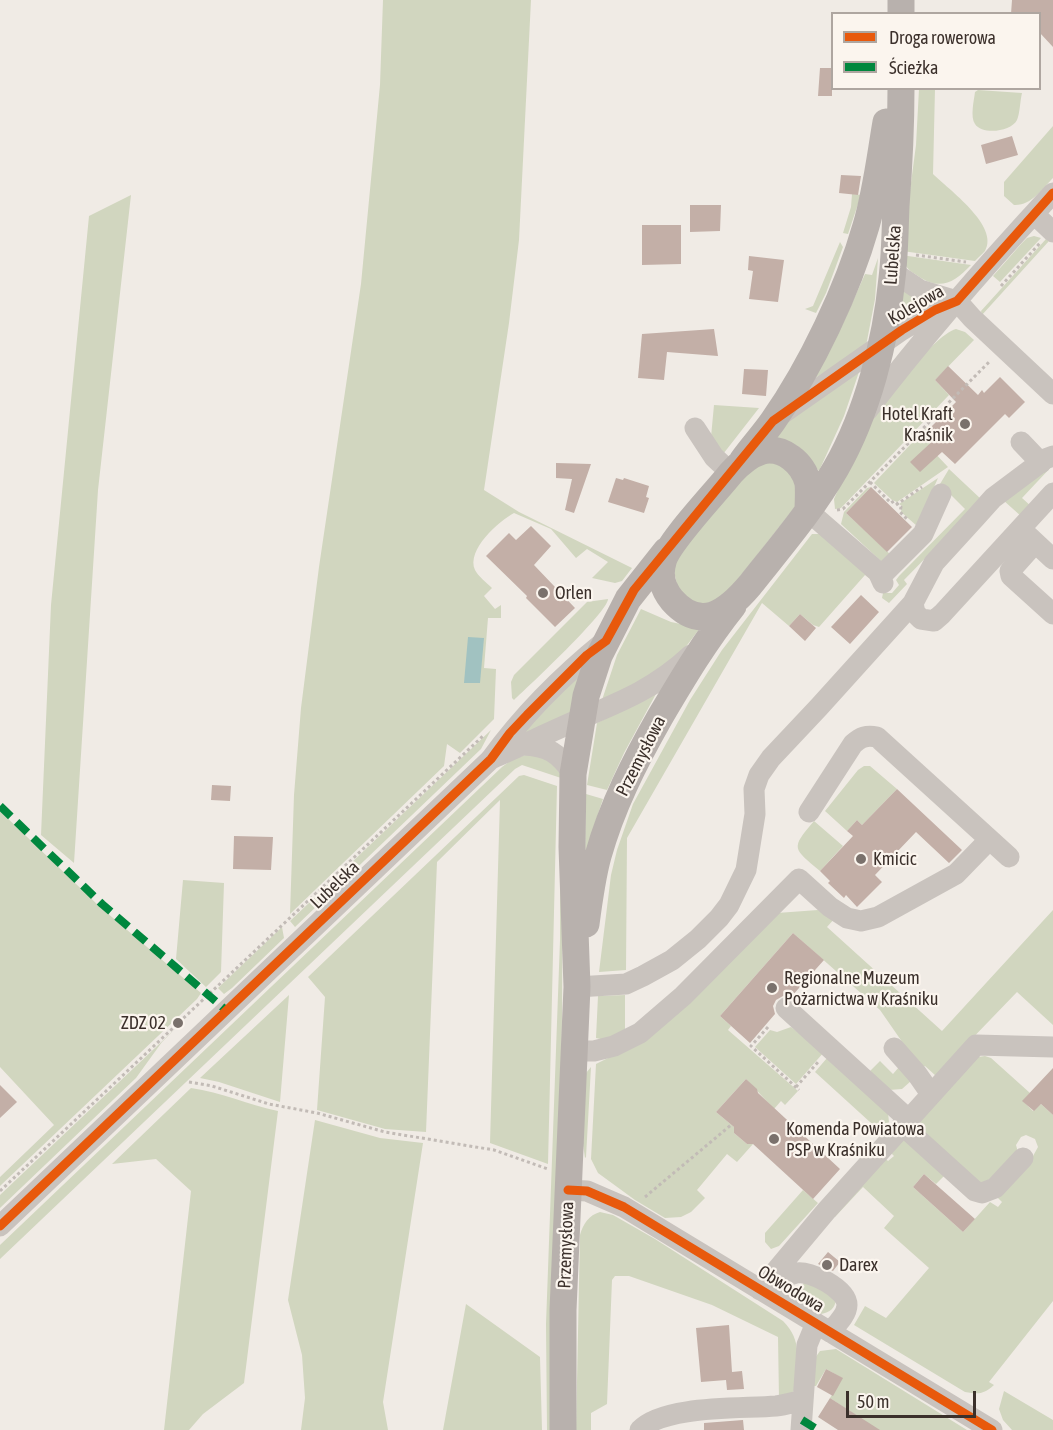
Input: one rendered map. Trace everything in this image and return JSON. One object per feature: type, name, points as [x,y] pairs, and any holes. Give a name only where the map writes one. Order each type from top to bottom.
[{"type":"main road","name":"Lubelska","points":[[606,640],[628,599],[773,421],[815,348],[853,263],[873,197],[891,90]]},
{"type":"main road","name":"Lubelska","points":[[707,639],[735,603],[821,511],[836,468],[871,385],[905,262],[901,90]]},
{"type":"main road","points":[[736,467],[764,451],[773,450],[790,457],[800,466],[821,511]]},
{"type":"main road","points":[[669,548],[662,563],[662,579],[668,595],[680,608],[694,616],[702,617],[719,612],[735,603]]},
{"type":"main road","name":"Przemysłowa","points":[[577,987],[594,875],[612,814],[644,745],[707,639]]},
{"type":"main road","name":"Przemysłowa","points":[[563,1430],[563,1330],[577,987],[572,847],[573,774],[591,679],[606,640]]},
{"type":"street","name":"Kolejowa","points":[[852,434],[896,372],[1053,194]]},
{"type":"street","points":[[1034,214],[1052,231]]},
{"type":"street","points":[[905,262],[899,276],[920,290],[957,301],[1053,394]]},
{"type":"street","name":"Kolejowa","points":[[773,421],[881,345],[921,319],[957,301]]},
{"type":"street","points":[[695,428],[709,452],[719,463],[736,467]]},
{"type":"street","points":[[577,987],[626,984],[672,960],[719,918],[729,905],[746,870],[755,814],[754,789],[759,775],[771,758],[913,603],[934,563],[993,498],[1047,460],[1021,442]]},
{"type":"street","points":[[821,511],[882,579],[923,534],[932,490]]},
{"type":"street","points":[[1053,493],[1010,571],[1011,576],[1053,614]]},
{"type":"street","points":[[913,603],[915,612],[921,620],[934,621],[1028,536]]},
{"type":"street","points":[[1028,536],[1053,559]]},
{"type":"street","name":"Lubelska","points":[[491,759],[650,688],[679,666],[707,639]]},
{"type":"street","name":"Lubelska","points":[[0,1226],[491,759],[526,715],[606,640]]},
{"type":"street","points":[[810,812],[854,744],[860,738],[868,735],[876,737],[1009,857]]},
{"type":"street","points":[[523,745],[545,747],[560,757],[573,774]]},
{"type":"street","points":[[574,1051],[594,1051],[614,1046],[640,1034],[683,996],[799,879],[830,907],[848,918],[861,921],[878,917],[956,874],[990,840]]},
{"type":"street","points":[[786,1008],[831,1048],[975,1191],[982,1193],[995,1188],[1023,1158]]},
{"type":"street","points":[[760,1290],[905,1122],[976,1045],[1053,1047]]},
{"type":"street","points":[[894,1048],[931,1094]]},
{"type":"street","name":"Obwodowa","points":[[568,1190],[587,1191],[603,1196],[992,1430]]},
{"type":"street","points":[[760,1290],[796,1273],[810,1273],[838,1291],[848,1304],[846,1312],[823,1328],[807,1345],[801,1430]]},
{"type":"street","points":[[640,1430],[646,1424],[674,1414],[779,1405],[803,1400]]},
{"type":"path","points":[[1001,286],[1052,231]]},
{"type":"path","points":[[905,262],[972,262]]},
{"type":"path","points":[[821,511],[843,509],[1003,348]]},
{"type":"path","points":[[870,482],[891,503],[894,501],[901,507],[900,512],[912,524]]},
{"type":"path","points":[[896,504],[932,490]]},
{"type":"path","points":[[0,1191],[489,730]]},
{"type":"path","points":[[768,1027],[751,1046],[798,1088],[831,1048]]},
{"type":"path","points":[[189,1082],[212,1086],[269,1104],[317,1113],[386,1131],[494,1150],[550,1170]]},
{"type":"path","points":[[644,1198],[731,1125]]},
{"type":"green space","points":[[383,0],[531,0],[519,240],[484,490],[519,512],[632,568],[622,581],[615,583],[592,578],[608,562],[587,549],[576,558],[551,529],[514,513],[493,529],[479,545],[473,562],[476,572],[492,588],[484,596],[495,609],[501,605],[501,618],[488,618],[484,668],[496,669],[494,719],[460,753],[447,744],[444,766],[290,914],[294,795],[301,708],[319,567],[361,284],[380,85]]},
{"type":"green space","points":[[919,90],[935,90],[933,174],[960,198],[979,220],[985,231],[988,241],[985,251],[975,261],[902,251],[916,145]]},
{"type":"green space","points":[[978,90],[1022,93],[1018,117],[1014,124],[990,131],[975,124],[973,113],[975,92]]},
{"type":"green space","points":[[1053,126],[1053,178],[1031,200],[1014,205],[1004,196],[1004,182]]},
{"type":"green space","points":[[852,194],[861,195],[848,234],[843,233],[851,207]]},
{"type":"green space","points":[[131,195],[98,490],[74,863],[41,835],[51,605],[89,216]]},
{"type":"green space","points":[[1034,236],[1041,238],[1000,282],[993,276],[1027,238]]},
{"type":"green space","points":[[1046,239],[1049,241],[982,315],[981,311]]},
{"type":"green space","points":[[840,242],[843,247],[816,313],[805,309],[813,306]]},
{"type":"green space","points":[[901,255],[971,265],[953,280],[940,284],[933,283],[909,270]]},
{"type":"green space","points":[[878,258],[875,299],[866,346],[812,380],[844,321],[865,274],[872,275]]},
{"type":"green space","points":[[896,285],[929,302],[890,330]]},
{"type":"green space","points":[[956,329],[965,332],[974,340],[935,380],[949,395],[841,508],[835,509],[834,499],[856,448],[872,421],[920,358],[946,334]]},
{"type":"green space","points":[[860,369],[844,416],[819,471],[797,446],[773,439],[784,424]]},
{"type":"green space","points":[[714,405],[759,408],[720,458],[711,437]]},
{"type":"green space","points":[[927,427],[938,439],[930,448],[948,467],[897,502],[892,500],[874,483]]},
{"type":"green space","points":[[763,462],[777,462],[795,475],[795,507],[724,597],[699,606],[680,597],[672,563],[742,476]]},
{"type":"green space","points":[[1053,465],[1022,498],[1032,507],[1022,517],[1003,500]]},
{"type":"green space","points":[[949,469],[982,500],[904,580],[907,584],[889,603],[882,598],[883,593],[892,593],[899,585],[896,580],[899,576],[965,509],[940,484]]},
{"type":"green space","points":[[938,478],[917,526],[901,512],[902,506],[899,504]]},
{"type":"green space","points":[[871,487],[846,513],[891,555],[883,563],[841,524],[844,512],[867,488]]},
{"type":"green space","points":[[812,534],[820,534],[872,578],[865,575],[819,627],[800,614],[789,626],[762,603],[627,838],[626,970],[599,972],[611,875],[633,804],[690,700],[722,650]]},
{"type":"green space","points":[[608,599],[605,606],[582,633],[514,700],[511,682],[514,675],[587,602]]},
{"type":"green space","points":[[641,609],[671,622],[700,628],[679,656],[658,675],[602,700],[617,655]]},
{"type":"green space","points":[[589,664],[577,712],[514,738]]},
{"type":"green space","points":[[657,692],[607,790],[587,785],[597,723]]},
{"type":"green space","points":[[491,730],[481,749],[295,927],[290,921]]},
{"type":"green space","points":[[531,754],[551,761],[564,779],[522,765],[515,769],[0,1259],[0,1245],[502,767],[514,758]]},
{"type":"green space","points":[[864,766],[870,766],[897,789],[862,825],[857,820],[847,831],[825,811],[858,770]]},
{"type":"green space","points":[[524,775],[557,786],[548,1164],[490,1143],[500,800],[437,862],[426,1132],[385,1129],[317,1110],[325,997],[308,977],[519,776]]},
{"type":"green space","points":[[586,794],[603,799],[585,863]]},
{"type":"green space","points":[[0,811],[99,906],[201,993],[0,1186],[0,1177],[54,1125],[0,1067]]},
{"type":"green space","points":[[814,821],[843,846],[820,871],[804,857],[798,848],[801,837]]},
{"type":"green space","points":[[560,836],[562,984],[560,1133],[550,1430],[547,1430],[546,1324],[560,940]]},
{"type":"green space","points":[[183,880],[224,883],[221,972],[206,987],[176,959]]},
{"type":"green space","points":[[818,910],[835,918],[827,927],[942,1031],[1053,910],[1053,1025],[1017,992],[936,1076],[925,1066],[921,1069],[880,1010],[793,933],[720,1016],[731,1026],[728,1030],[798,1091],[785,1105],[781,1101],[774,1109],[746,1079],[716,1112],[734,1127],[734,1133],[747,1144],[753,1144],[737,1162],[727,1154],[697,1190],[705,1198],[691,1212],[681,1217],[665,1218],[598,1173],[591,1159],[596,1064],[624,1050],[777,913]]},
{"type":"green space","points":[[282,927],[284,938],[224,994],[218,988]]},
{"type":"green space","points":[[289,995],[280,1102],[200,1078]]},
{"type":"green space","points":[[625,995],[625,1034],[605,1040],[596,1038],[598,996]]},
{"type":"green space","points":[[791,1027],[824,1052],[796,1084],[755,1047],[770,1030],[777,1032]]},
{"type":"green space","points":[[175,1029],[162,1042],[136,1078],[0,1208],[0,1195]]},
{"type":"green space","points":[[978,1057],[991,1058],[1030,1093],[1023,1101],[1033,1111],[1041,1104],[1053,1115],[1053,1301],[989,1382],[994,1385],[987,1391],[977,1393],[965,1392],[854,1325],[865,1306],[886,1318],[929,1268],[884,1228],[894,1216],[863,1187],[835,1217],[833,1216],[885,1158],[888,1161],[894,1156],[890,1152],[904,1137],[945,1175],[936,1184],[924,1174],[913,1187],[963,1232],[990,1202],[998,1207],[1002,1202],[996,1196],[1033,1156],[1038,1147],[1035,1139],[1026,1135],[1021,1137],[1016,1145],[1019,1156],[982,1185],[916,1126]]},
{"type":"green space","points":[[827,1058],[888,1113],[889,1122],[882,1133],[815,1072]]},
{"type":"green space","points":[[880,1061],[893,1074],[899,1067],[911,1081],[902,1089],[889,1090],[868,1073]]},
{"type":"green space","points":[[591,1067],[585,1158],[583,1144],[586,1073]]},
{"type":"green space","points":[[191,1088],[278,1111],[244,1383],[203,1414],[189,1430],[164,1430],[191,1191],[156,1159],[112,1164]]},
{"type":"green space","points":[[315,1120],[380,1138],[423,1143],[383,1402],[388,1430],[301,1430],[305,1398],[302,1355],[288,1300]]},
{"type":"green space","points":[[803,1190],[818,1203],[779,1246],[771,1249],[765,1242],[765,1233]]},
{"type":"green space","points":[[600,1212],[613,1215],[655,1239],[783,1321],[794,1336],[798,1360],[796,1388],[791,1394],[779,1399],[778,1337],[712,1305],[629,1276],[615,1276],[612,1280],[607,1404],[591,1413],[591,1430],[576,1430],[580,1235],[587,1220]]},
{"type":"green space","points":[[805,1282],[812,1282],[836,1299],[832,1310],[821,1314],[799,1299],[799,1287]]},
{"type":"green space","points":[[466,1304],[540,1357],[542,1430],[443,1430]]},
{"type":"green space","points":[[836,1349],[967,1430],[878,1430],[830,1398],[842,1378],[826,1369],[816,1386],[812,1386],[815,1358],[820,1351]]},
{"type":"green space","points":[[1004,1391],[1053,1420],[1053,1430],[1012,1430],[1003,1420],[999,1409]]},
{"type":"water","points":[[468,637],[484,638],[480,683],[464,683]]},
{"type":"building","points":[[1012,0],[1053,0],[1053,47],[1041,34],[1041,12],[1011,12]]},
{"type":"building","points":[[820,68],[831,68],[832,96],[818,96]]},
{"type":"building","points":[[1012,136],[1018,155],[986,164],[981,145]]},
{"type":"building","points":[[841,175],[861,176],[858,195],[839,193]]},
{"type":"building","points":[[690,205],[721,205],[720,231],[690,232]]},
{"type":"building","points":[[642,225],[681,225],[681,264],[642,265]]},
{"type":"building","points":[[749,256],[784,260],[778,302],[749,299],[753,271],[748,270]]},
{"type":"building","points":[[714,329],[718,356],[667,352],[664,380],[638,378],[642,334]]},
{"type":"building","name":"Hotel Kraft Kraśnik","points":[[948,366],[978,395],[982,390],[984,393],[1000,377],[1025,402],[1009,418],[1005,414],[955,464],[942,452],[920,472],[910,462],[937,437],[929,429],[956,402],[935,380]]},
{"type":"building","points":[[744,369],[768,370],[766,396],[742,394]]},
{"type":"building","points":[[556,463],[591,464],[574,513],[565,510],[572,479],[556,478]]},
{"type":"building","points":[[616,478],[623,480],[624,478],[649,486],[646,497],[649,498],[644,513],[608,502]]},
{"type":"building","points":[[871,487],[912,527],[887,552],[846,513]]},
{"type":"building","points":[[531,526],[551,546],[534,565],[575,608],[555,627],[486,556],[509,533],[516,540]]},
{"type":"building","points":[[861,595],[879,612],[850,644],[831,627]]},
{"type":"building","points":[[800,614],[816,628],[805,641],[789,626]]},
{"type":"building","points":[[212,785],[231,786],[230,801],[211,800]]},
{"type":"building","name":"Kmicic","points":[[897,789],[962,850],[949,863],[916,832],[875,875],[882,882],[857,907],[846,895],[844,898],[828,883],[830,881],[820,871],[853,836],[847,831],[857,820],[862,825]]},
{"type":"building","points":[[234,836],[273,837],[271,870],[233,869]]},
{"type":"building","name":"Regionalne Muzeum Pożarnictwa w Kraśniku","points":[[793,933],[824,960],[791,997],[783,996],[776,1000],[773,1006],[775,1014],[750,1043],[720,1016]]},
{"type":"building","points":[[1053,1068],[1053,1115],[1041,1104],[1034,1111],[1022,1101]]},
{"type":"building","name":"Komenda Powiatowa PSP w Kraśniku","points":[[746,1079],[757,1089],[758,1093],[840,1169],[813,1199],[753,1144],[747,1144],[734,1133],[734,1127],[716,1112]]},
{"type":"building","points":[[0,1085],[17,1102],[0,1118]]},
{"type":"building","points":[[924,1174],[975,1219],[963,1232],[913,1187]]},
{"type":"building","name":"Darex","points":[[828,1252],[840,1262],[833,1271],[818,1264]]},
{"type":"building","points":[[729,1325],[732,1372],[742,1371],[744,1389],[727,1390],[726,1380],[701,1382],[696,1328]]},
{"type":"building","points":[[826,1369],[843,1378],[833,1396],[817,1387]]},
{"type":"building","points":[[830,1398],[880,1430],[838,1430],[818,1417]]},
{"type":"building","points":[[743,1420],[744,1430],[704,1430],[704,1423]]},
{"type":"marked path","points":[[0,806],[102,904],[227,1011]]},
{"type":"marked path","points":[[802,1420],[818,1430]]},
{"type":"cycle path","points":[[0,1226],[491,759],[527,715],[587,655],[606,641],[634,590],[773,421],[902,330],[935,310],[957,301],[1053,193]]},
{"type":"cycle path","points":[[568,1190],[587,1191],[624,1207],[992,1430]]},
{"type":"place","name":"Hotel Kraft Kraśnik","points":[[965,424]]},
{"type":"place","name":"Orlen","points":[[543,593]]},
{"type":"place","name":"Kmicic","points":[[861,859]]},
{"type":"place","name":"Regionalne Muzeum Pożarnictwa w Kraśniku","points":[[772,988]]},
{"type":"place","name":"ZDZ 02","points":[[178,1023]]},
{"type":"place","name":"Komenda Powiatowa PSP w Kraśniku","points":[[774,1139]]},
{"type":"place","name":"Darex","points":[[827,1265]]}]
